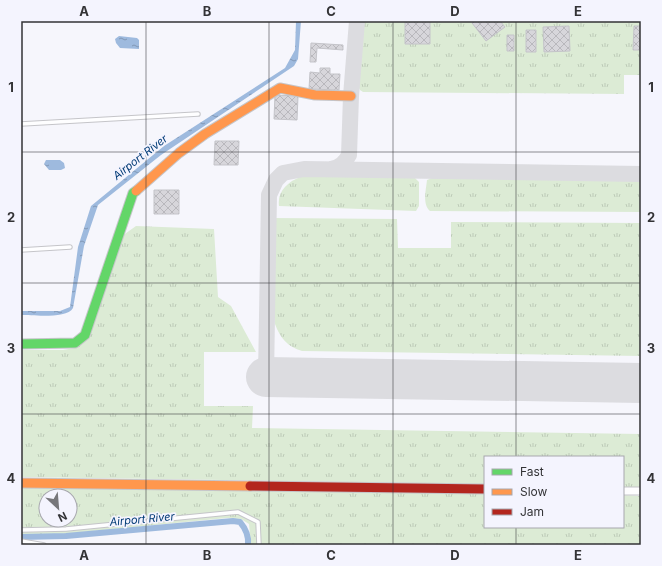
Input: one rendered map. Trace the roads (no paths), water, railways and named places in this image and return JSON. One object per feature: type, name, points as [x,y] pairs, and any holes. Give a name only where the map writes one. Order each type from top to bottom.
[{"type":"street","points":[[21,344],[75,343],[85,335],[133,193],[179,153],[205,134],[280,88],[315,95],[351,96]]},
{"type":"street","points":[[21,483],[484,489]]},
{"type":"street","points":[[624,491],[641,491]]},
{"type":"lane","points":[[21,124],[198,114]]},
{"type":"lane","points":[[21,250],[70,248]]},
{"type":"lane","points":[[21,530],[66,529],[238,512],[258,522],[259,545]]},
{"type":"lane","points":[[21,541],[44,545]]},
{"type":"water","points":[[296,21],[301,21],[298,59],[294,66],[161,155],[98,205],[84,246],[73,308],[64,314],[57,315],[21,315],[21,311],[60,311],[70,307],[78,247],[91,206],[164,146],[285,68],[295,50]]},
{"type":"water","points":[[119,36],[137,38],[139,40],[139,49],[120,48],[115,39]]},
{"type":"water","points":[[46,160],[60,160],[64,163],[65,168],[61,170],[49,170],[44,164]]},
{"type":"waterway","name":"Airport River","points":[[21,537],[66,536],[233,521],[240,522],[244,527],[247,533],[248,545]]}]
